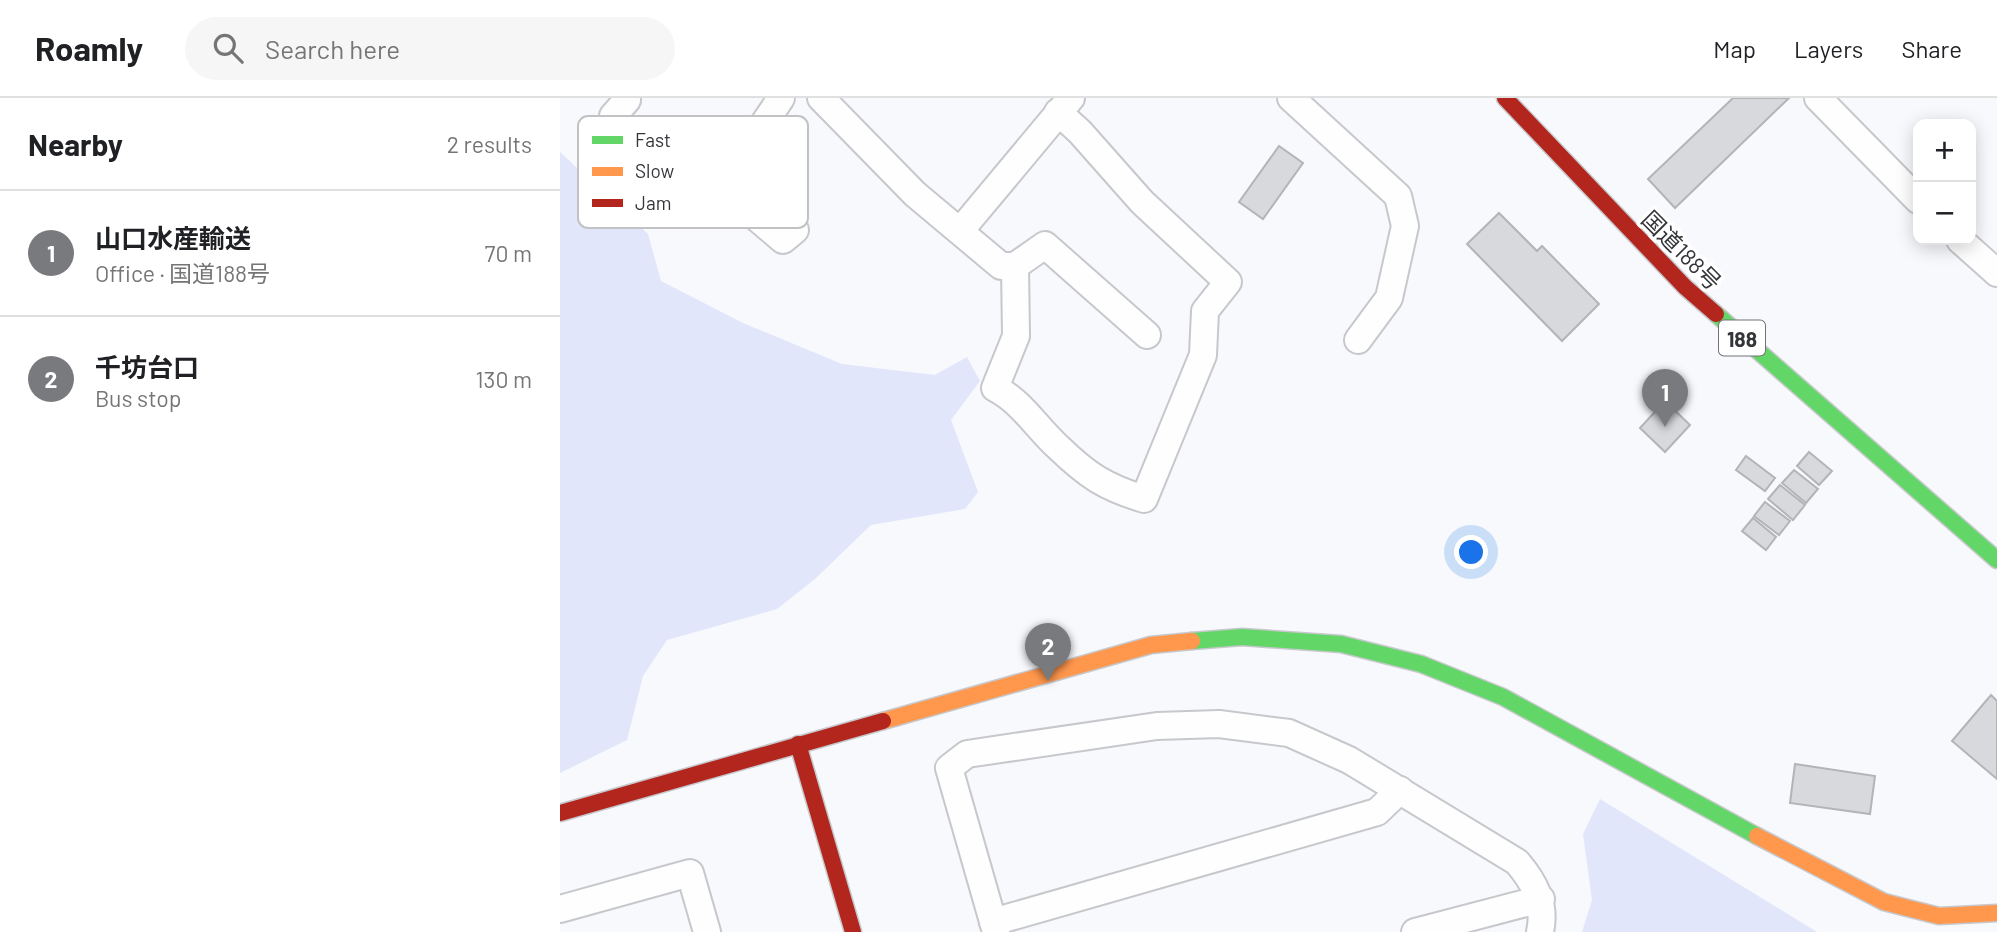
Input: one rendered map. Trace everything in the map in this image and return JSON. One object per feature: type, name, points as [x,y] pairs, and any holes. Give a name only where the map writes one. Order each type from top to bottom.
[{"type":"main road","name":"国道188号","points":[[1505,98],[1685,287],[1997,560]]},
{"type":"main road","points":[[560,813],[1151,645],[1242,637],[1341,644],[1421,664],[1503,697],[1826,874],[1884,902],[1938,916],[1990,920]]},
{"type":"main road","points":[[798,744],[853,932]]},
{"type":"street","points":[[769,116],[781,98]]},
{"type":"street","points":[[821,98],[915,194],[1001,266],[1015,266],[1045,244],[1147,335]]},
{"type":"street","points":[[1291,98],[1398,196],[1405,226],[1389,298],[1358,340]]},
{"type":"street","points":[[1818,98],[1913,196]]},
{"type":"street","points":[[613,116],[627,100]]},
{"type":"street","points":[[960,231],[1065,105],[1080,132],[1142,202],[1228,282],[1205,311],[1203,355],[1144,499],[1105,487],[1058,447],[1012,397],[995,388],[1016,336],[1015,266]]},
{"type":"street","points":[[769,228],[783,240],[795,230]]},
{"type":"street","points":[[1965,245],[1997,274]]},
{"type":"street","points":[[1400,790],[1377,812],[995,927],[950,768],[967,754],[1157,726],[1219,724],[1289,733],[1349,760],[1400,790],[1517,862],[1533,881],[1541,899],[1540,932]]},
{"type":"street","points":[[560,909],[690,873],[707,932]]},
{"type":"street","points":[[1415,932],[1508,905],[1541,899]]},
{"type":"shaded area","points":[[560,152],[578,169],[578,228],[642,228],[648,234],[661,281],[743,323],[842,364],[935,375],[967,357],[980,381],[951,420],[978,492],[965,509],[871,525],[815,579],[777,609],[667,640],[643,676],[627,740],[560,773]]},
{"type":"shaded area","points":[[1600,799],[1817,932],[1582,932],[1592,900],[1583,834]]},
{"type":"building","points":[[1733,98],[1789,98],[1675,208],[1648,179]]},
{"type":"building","points":[[1279,146],[1303,163],[1263,219],[1239,202]]},
{"type":"building","points":[[1499,213],[1537,251],[1542,246],[1599,304],[1562,341],[1467,244]]},
{"type":"building","points":[[1665,401],[1690,425],[1665,452],[1640,428]]},
{"type":"building","points":[[1809,452],[1832,471],[1819,485],[1797,466]]},
{"type":"building","points":[[1746,456],[1775,478],[1765,491],[1736,470]]},
{"type":"building","points":[[1794,470],[1818,489],[1806,503],[1782,483]]},
{"type":"building","points":[[1780,485],[1805,505],[1793,520],[1768,499]]},
{"type":"building","points":[[1765,502],[1790,521],[1779,535],[1754,516]]},
{"type":"building","points":[[1753,518],[1776,537],[1766,550],[1742,531]]},
{"type":"building","points":[[1991,695],[1997,701],[1997,779],[1952,741]]},
{"type":"building","points":[[1795,764],[1875,776],[1870,814],[1790,803]]},
{"type":"traffic: fast","points":[[1716,314],[1997,560]]},
{"type":"traffic: fast","points":[[1192,641],[1242,637],[1341,644],[1421,664],[1503,697],[1757,836]]},
{"type":"traffic: slow","points":[[883,721],[1151,645],[1192,641]]},
{"type":"traffic: slow","points":[[1757,836],[1884,902],[1939,916],[1997,913]]},
{"type":"traffic: jam","points":[[1505,98],[1685,287],[1716,314]]},
{"type":"traffic: jam","points":[[560,813],[883,721]]},
{"type":"traffic: jam","points":[[798,744],[853,932]]},
{"type":"place","name":"山口水産輸送","points":[[1665,427]]},
{"type":"place","name":"千坊台口","points":[[1048,681]]}]
